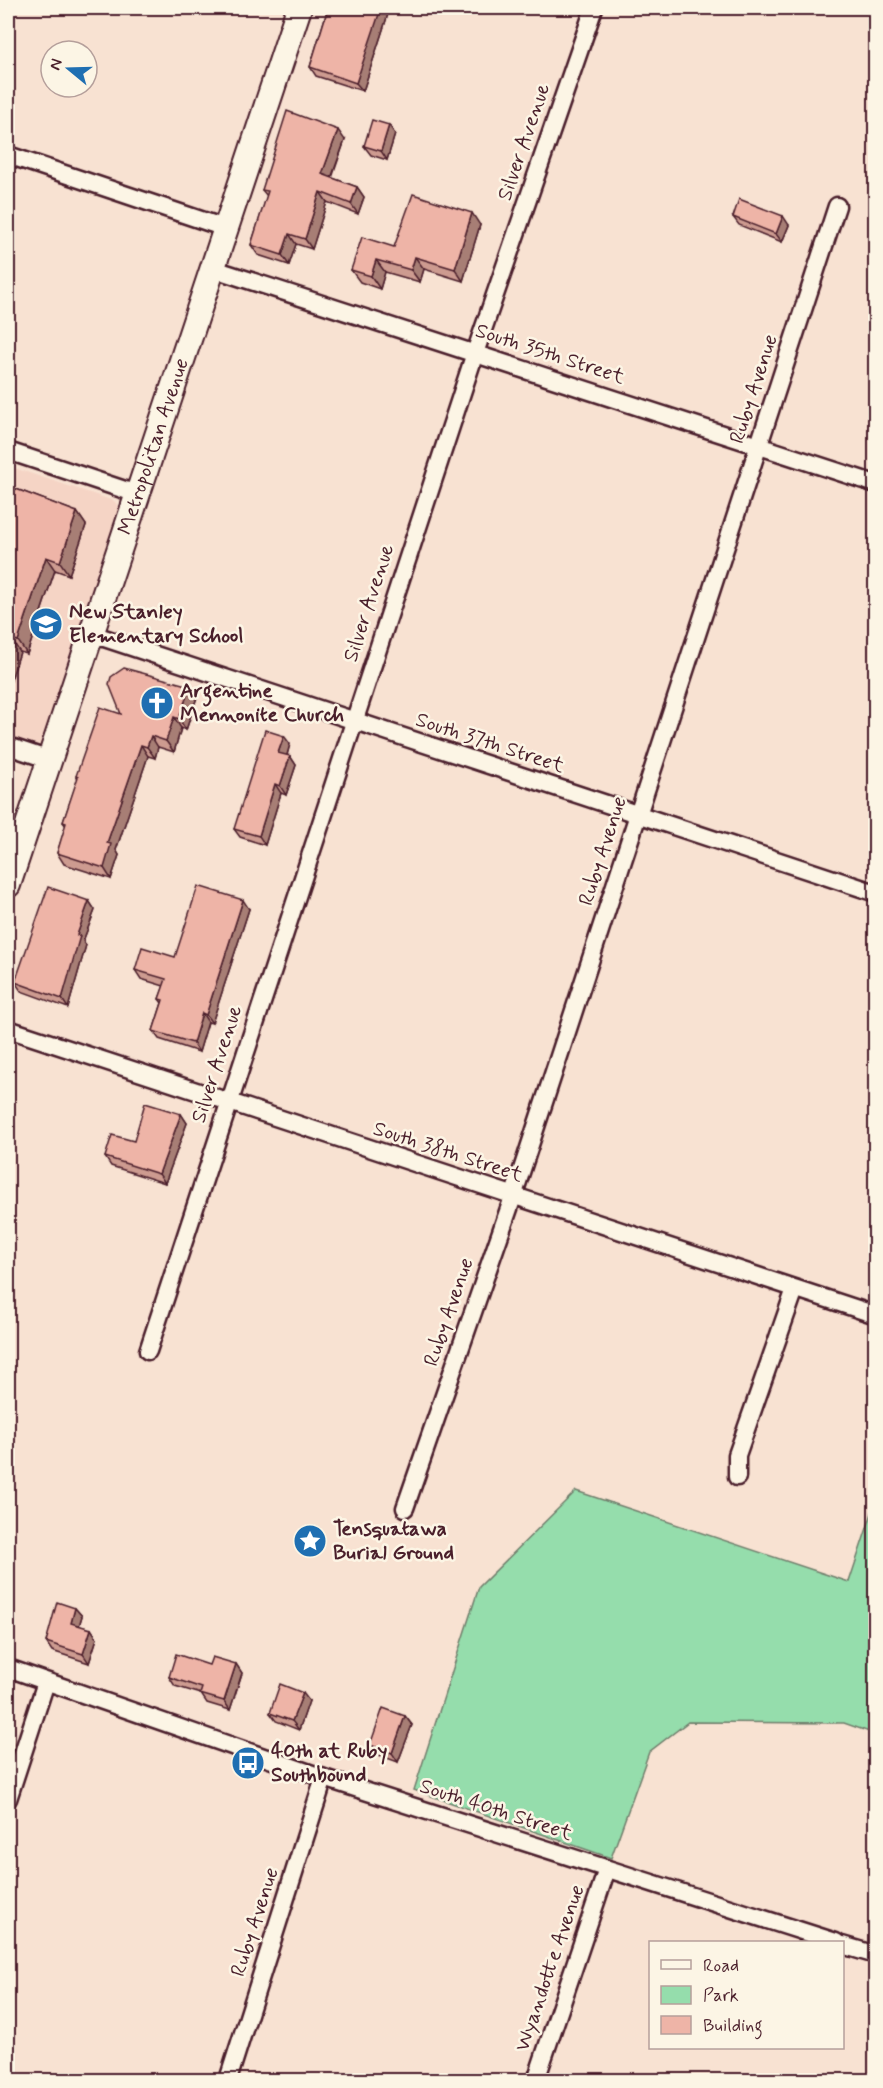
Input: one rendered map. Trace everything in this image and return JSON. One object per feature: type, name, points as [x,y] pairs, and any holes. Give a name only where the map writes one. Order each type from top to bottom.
[{"type":"main road","name":"Metropolitan Avenue","points":[[8,885],[299,8]]},
{"type":"street","name":"Silver Avenue","points":[[148,1351],[475,353],[594,8]]},
{"type":"street","points":[[8,155],[225,228]]},
{"type":"street","name":"Ruby Avenue","points":[[405,1508],[513,1197],[837,206]]},
{"type":"street","name":"South 35th Street","points":[[211,268],[876,484]]},
{"type":"street","points":[[8,451],[137,494]]},
{"type":"street","name":"South 37th Street","points":[[92,634],[876,893]]},
{"type":"street","points":[[8,746],[50,760]]},
{"type":"street","name":"South 38th Street","points":[[8,1029],[876,1315]]},
{"type":"street","points":[[737,1477],[737,1455],[795,1290]]},
{"type":"street","name":"South 40th Street","points":[[8,1668],[324,1778],[833,1941]]},
{"type":"street","points":[[8,1799],[46,1682]]},
{"type":"street","name":"Ruby Avenue","points":[[228,2080],[324,1778]]},
{"type":"street","name":"Wyandotte Avenue","points":[[536,2080],[607,1869]]},
{"type":"street","points":[[844,1945],[876,1955]]},
{"type":"shaded area","name":"New Stanley Elementary School","points":[[8,466],[114,501],[120,508],[43,744],[38,746],[8,736]]},
{"type":"green space","points":[[576,1491],[849,1582],[875,1504],[875,1734],[844,1723],[688,1722],[649,1752],[611,1858],[414,1790],[479,1587]]},
{"type":"building","points":[[328,8],[381,8],[356,83],[310,67]]},
{"type":"building","points":[[287,111],[338,130],[322,174],[357,187],[351,204],[320,192],[305,239],[289,234],[282,255],[251,245],[268,191],[262,190]]},
{"type":"building","points":[[372,120],[389,125],[381,151],[364,146]]},
{"type":"building","points":[[413,194],[472,213],[455,269],[415,257],[411,270],[376,260],[371,276],[351,270],[362,237],[394,247]]},
{"type":"building","points":[[739,199],[783,216],[776,234],[733,217]]},
{"type":"building","points":[[8,486],[77,512],[60,562],[46,557],[18,641],[11,639],[8,649]]},
{"type":"building","points":[[124,668],[190,686],[179,719],[174,717],[166,741],[151,736],[147,747],[141,745],[107,843],[111,844],[104,868],[57,853],[66,823],[63,822],[78,777],[76,776],[100,707],[121,714],[109,684],[111,677]]},
{"type":"building","points":[[265,730],[284,736],[278,753],[290,756],[280,786],[275,784],[259,836],[234,829]]},
{"type":"building","points":[[198,886],[243,900],[206,1015],[202,1013],[193,1043],[153,1031],[163,1000],[159,999],[166,979],[135,970],[142,947],[175,957]]},
{"type":"building","points":[[48,887],[89,901],[77,935],[80,936],[62,999],[15,982]]},
{"type":"building","points":[[145,1103],[181,1114],[159,1174],[105,1157],[112,1135],[134,1141]]},
{"type":"building","points":[[57,1602],[75,1608],[71,1623],[91,1629],[83,1654],[46,1642]]},
{"type":"building","points":[[176,1654],[209,1665],[212,1657],[236,1664],[224,1701],[200,1694],[202,1688],[169,1677]]},
{"type":"building","points":[[280,1684],[303,1693],[292,1721],[270,1713]]},
{"type":"building","points":[[383,1708],[405,1716],[392,1753],[370,1745]]},
{"type":"place","name":"New Stanley Elementary School","points":[[46,624]]},
{"type":"place","name":"Argentine Mennonite Church","points":[[157,703]]},
{"type":"place","name":"Tensquatawa Burial Ground","points":[[310,1541]]},
{"type":"place","name":"40th at Ruby Southbound","points":[[248,1763]]}]
